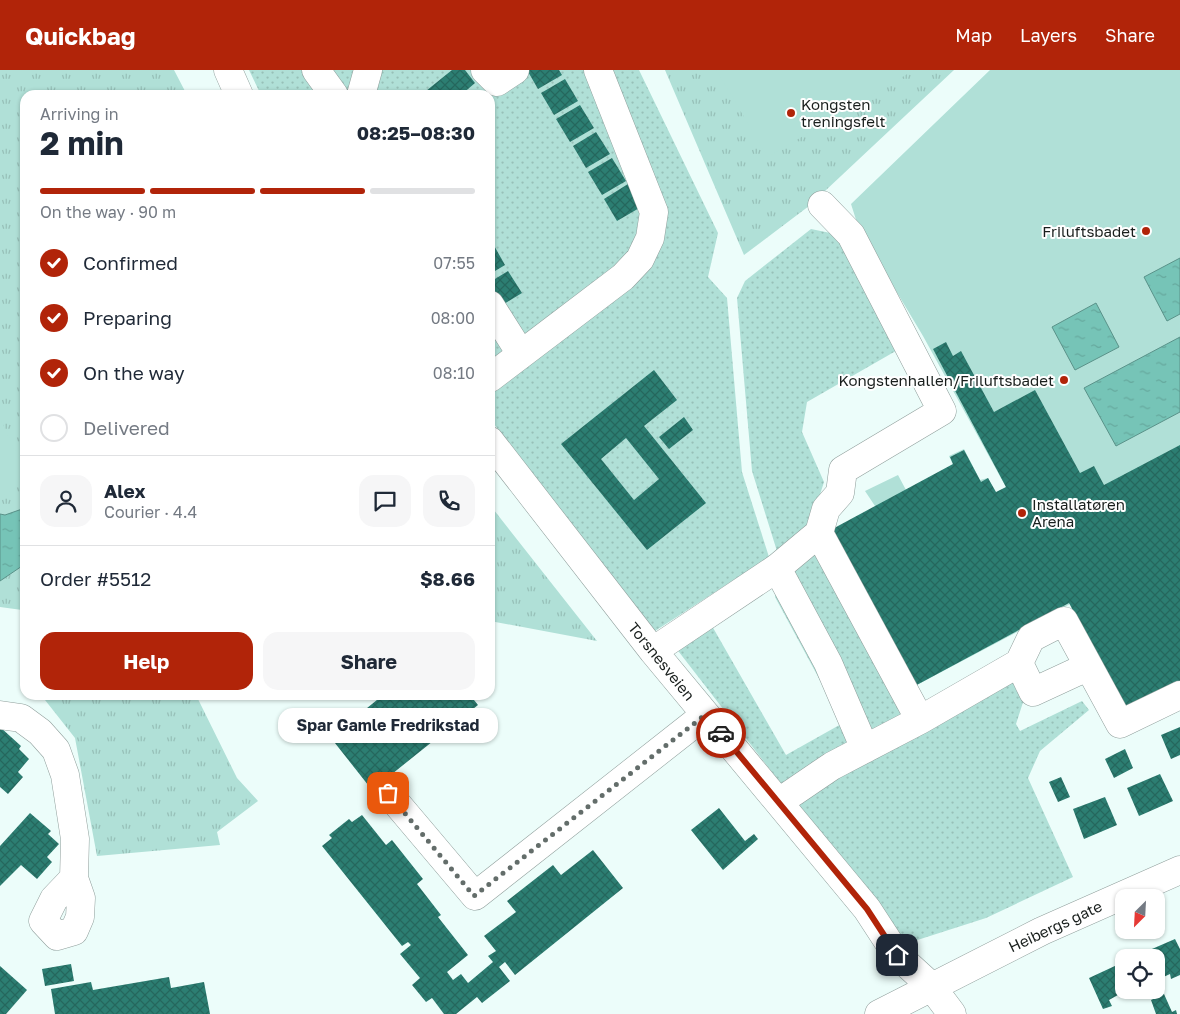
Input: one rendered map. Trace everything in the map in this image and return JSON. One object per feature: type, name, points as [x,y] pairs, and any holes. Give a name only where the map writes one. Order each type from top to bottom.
[{"type":"street","points":[[228,70],[237,90]]},
{"type":"street","points":[[316,70],[330,90]]},
{"type":"street","points":[[362,90],[368,70]]},
{"type":"street","points":[[495,374],[623,277],[640,259],[650,238],[654,212],[598,70]]},
{"type":"street","points":[[653,651],[777,568],[819,533],[826,509],[840,493],[843,470],[942,410],[851,235],[822,205]]},
{"type":"street","points":[[495,313],[520,354]]},
{"type":"street","name":"Torsnesveien","points":[[495,447],[653,651],[867,909],[897,955],[931,986],[952,1014]]},
{"type":"street","points":[[819,533],[920,720]]},
{"type":"street","points":[[777,568],[828,663],[865,749]]},
{"type":"street","points":[[779,802],[832,766],[920,720],[1018,662],[1030,638],[1064,621],[1087,667],[1120,724],[1180,695]]},
{"type":"street","points":[[1018,662],[1033,692],[1087,667]]},
{"type":"street","points":[[0,715],[20,718],[40,732],[56,750],[65,775],[74,830],[74,878]]},
{"type":"street","points":[[388,793],[474,896],[705,715]]},
{"type":"street","name":"Heibergs gate","points":[[878,1014],[891,1010],[931,986],[1042,931],[1180,870]]},
{"type":"green space","points":[[0,70],[174,70],[184,90],[20,90],[20,610],[0,607]]},
{"type":"green space","points":[[249,70],[639,70],[718,233],[708,277],[727,298],[742,472],[769,557],[655,631],[495,425],[495,90],[259,90]]},
{"type":"green space","points":[[665,70],[954,70],[809,206],[744,255]]},
{"type":"green space","name":"Kongsten treningsfelt","points":[[716,70],[914,70],[768,157]]},
{"type":"green space","name":"Kongstenhallen/Friluftsbadet","points":[[990,70],[1180,70],[1180,684],[1070,604],[913,687],[875,506],[865,491],[898,475],[906,490],[953,465],[949,456],[964,449],[980,480],[988,478],[1001,504],[1013,500],[923,336],[859,229],[851,204]]},
{"type":"green space","points":[[811,229],[840,235],[901,348],[807,402],[802,432],[824,482],[809,529],[921,730],[1017,678],[1026,693],[1016,724],[1020,731],[1082,701],[1089,710],[1040,751],[1028,778],[1073,877],[986,918],[905,944],[672,643],[708,619],[786,755],[843,723],[775,597],[776,548],[752,471],[737,298],[745,281]]},
{"type":"green space","points":[[0,418],[20,461],[20,476],[15,488],[0,497]]},
{"type":"green space","points":[[495,511],[597,641],[495,622]]},
{"type":"green space","points":[[45,700],[198,700],[237,778],[258,801],[217,832],[220,845],[97,856],[75,738]]},
{"type":"water","points":[[1180,258],[1180,314],[1167,321],[1144,277]]},
{"type":"water","points":[[1096,303],[1119,347],[1075,370],[1052,327]]},
{"type":"water","points":[[1180,337],[1180,412],[1116,446],[1084,388]]},
{"type":"water","points":[[20,510],[20,567],[0,581],[0,514],[5,515]]},
{"type":"building","points":[[452,70],[465,70],[475,83],[467,90],[427,90]]},
{"type":"building","points":[[527,70],[559,70],[562,75],[538,89]]},
{"type":"building","points":[[565,79],[578,101],[554,115],[541,93]]},
{"type":"building","points":[[580,105],[594,128],[570,142],[556,119]]},
{"type":"building","points":[[596,132],[610,154],[586,168],[573,146]]},
{"type":"building","points":[[612,158],[626,181],[602,195],[588,172]]},
{"type":"building","points":[[628,184],[641,207],[617,221],[604,199]]},
{"type":"building","points":[[495,247],[505,265],[495,271]]},
{"type":"building","points":[[508,271],[522,293],[499,307],[495,301],[495,279]]},
{"type":"building","name":"Installatøren Arena","points":[[946,342],[953,356],[961,351],[994,412],[1035,390],[1080,473],[1094,466],[1104,485],[1180,445],[1180,685],[1128,713],[1069,603],[913,687],[825,533],[953,464],[950,457],[964,450],[981,482],[988,478],[996,492],[1006,487],[933,349]]},
{"type":"building","points":[[654,370],[677,400],[644,426],[706,503],[647,550],[561,444]],"holes":[[[626,438],[659,479],[634,500],[601,459]]]},
{"type":"building","points":[[684,417],[693,430],[669,449],[659,437]]},
{"type":"building","points":[[377,700],[474,700],[478,705],[372,790],[331,738],[336,734],[326,721],[340,710],[350,722]]},
{"type":"building","points":[[0,727],[21,746],[19,749],[29,759],[18,772],[23,777],[8,794],[0,787]]},
{"type":"building","points":[[1180,727],[1180,755],[1171,759],[1161,735]]},
{"type":"building","points":[[1125,749],[1133,768],[1114,778],[1105,759]]},
{"type":"building","points":[[1160,774],[1173,801],[1139,816],[1127,788]]},
{"type":"building","points":[[1061,777],[1070,797],[1058,802],[1049,782]]},
{"type":"building","points":[[1105,797],[1117,825],[1084,839],[1073,809]]},
{"type":"building","points":[[719,808],[745,841],[754,834],[758,839],[723,870],[691,830]]},
{"type":"building","points":[[30,813],[51,831],[48,834],[59,844],[47,857],[52,862],[37,879],[21,865],[0,886],[0,846]]},
{"type":"building","points":[[362,815],[386,845],[392,840],[423,879],[417,884],[441,915],[438,917],[468,955],[447,972],[453,980],[461,974],[468,983],[493,962],[488,956],[496,951],[484,936],[516,912],[507,901],[553,865],[561,875],[593,850],[623,888],[515,975],[505,962],[499,967],[510,981],[482,1003],[477,997],[456,1014],[444,1014],[432,998],[426,1002],[412,985],[420,978],[400,954],[411,945],[408,942],[402,946],[322,846],[332,838],[329,835],[349,819],[352,822]]},
{"type":"building","points":[[1175,939],[1180,949],[1180,975],[1171,979],[1170,974],[1165,976],[1165,949],[1152,949]]},
{"type":"building","points":[[71,964],[74,981],[45,986],[42,969]]},
{"type":"building","points":[[0,966],[27,990],[6,1014],[0,1014]]},
{"type":"building","points":[[1115,966],[1115,997],[1109,1000],[1112,1006],[1103,1009],[1089,978]]},
{"type":"building","points":[[169,977],[171,988],[204,982],[210,1014],[55,1014],[51,989],[91,982],[93,990]]},
{"type":"building","points":[[1165,996],[1172,1012],[1176,1010],[1177,1014],[1156,1014],[1151,1000],[1165,999]]},
{"type":"way so far","points":[[388,793],[474,896],[705,715],[721,733]]},
{"type":"place","name":"Kongsten treningsfelt","points":[[791,113]]},
{"type":"place","name":"Friluftsbadet","points":[[1146,231]]},
{"type":"place","name":"Kongstenhallen/Friluftsbadet","points":[[1064,380]]},
{"type":"place","name":"Installatøren Arena","points":[[1022,513]]},
{"type":"place","name":"Spar Gamle Fredrikstad","points":[[388,793]]},
{"type":"route","points":[[721,733],[867,909],[897,955]]}]
